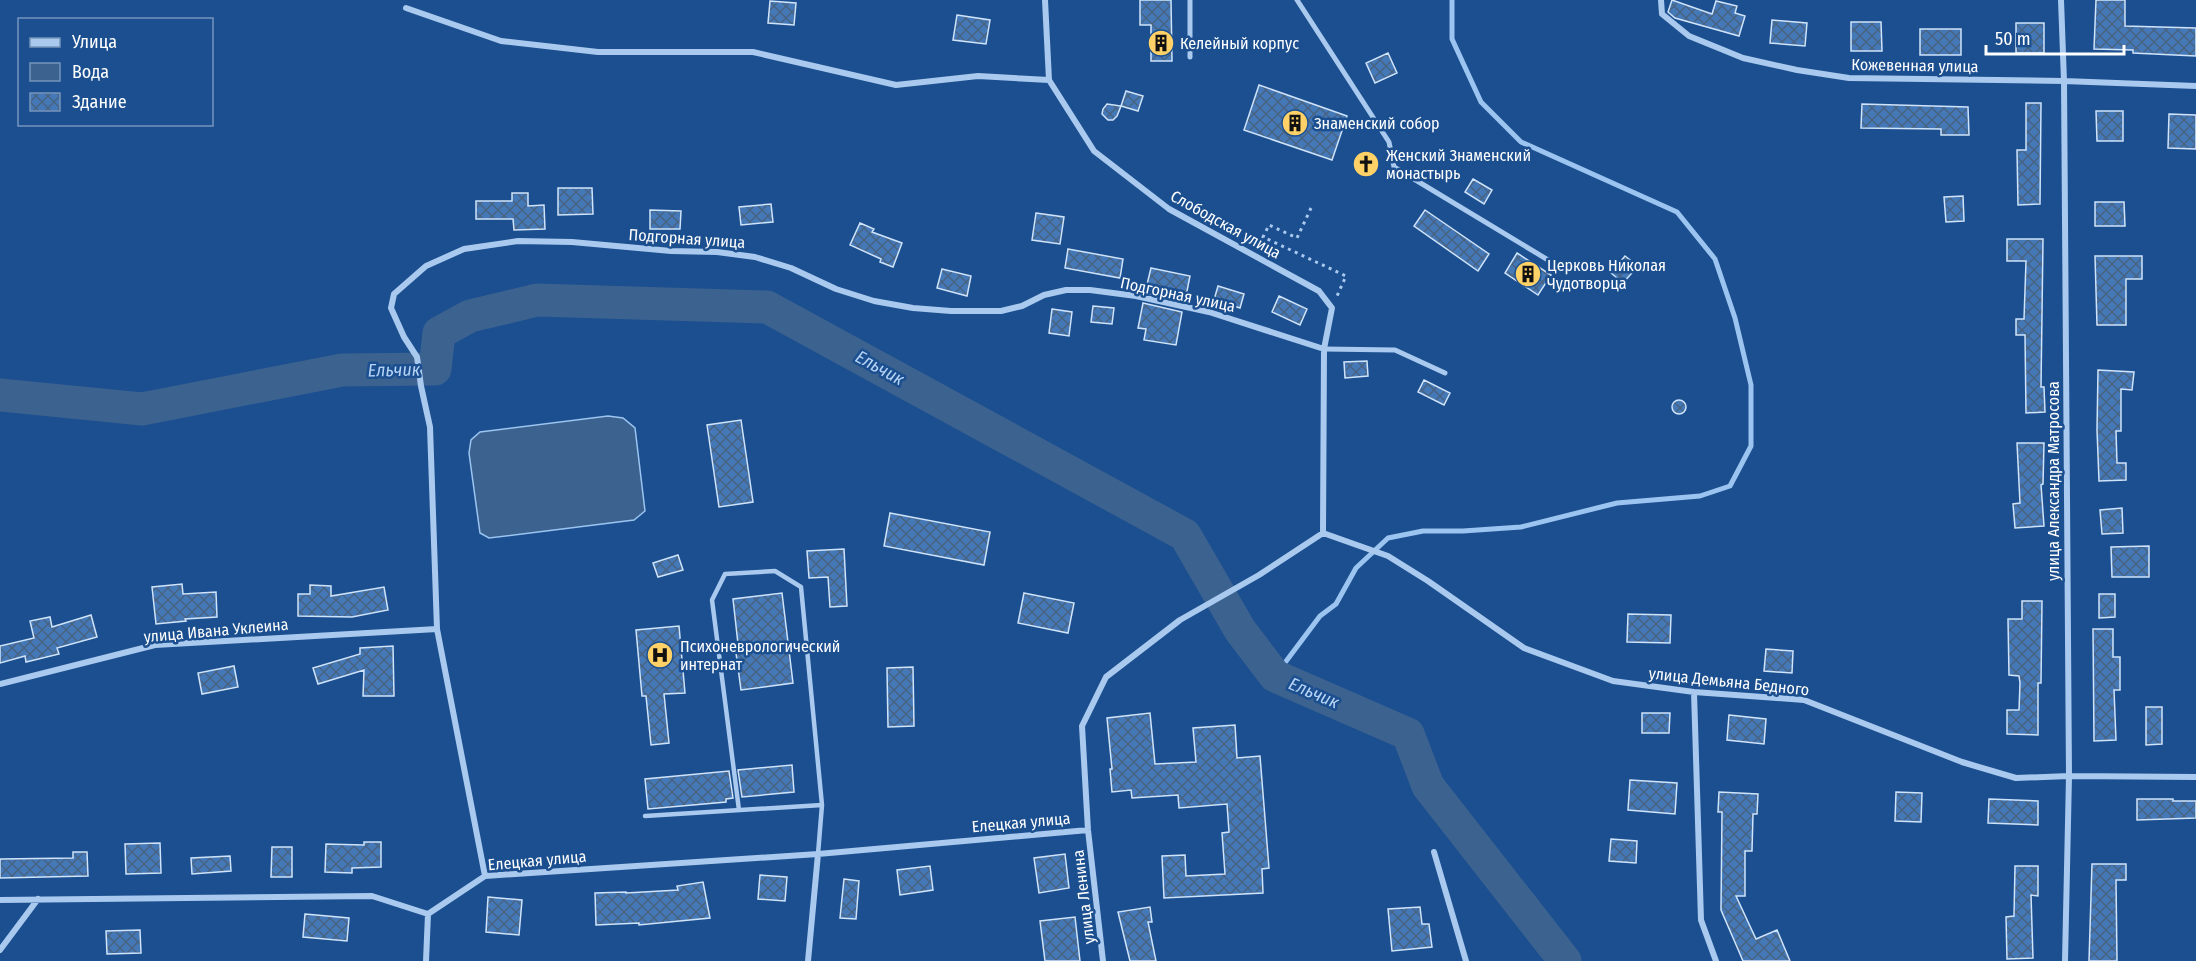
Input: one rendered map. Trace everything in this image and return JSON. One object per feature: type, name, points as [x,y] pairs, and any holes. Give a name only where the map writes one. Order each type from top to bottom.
[{"type":"street","name":"Слободская улица","points":[[1045,0],[1049,80],[1094,151],[1169,209],[1319,291],[1332,308]]},
{"type":"street","points":[[1190,0],[1190,57]]},
{"type":"street","points":[[1297,0],[1389,142],[1394,167],[1563,269]]},
{"type":"street","name":"Кожевенная улица","points":[[1661,0],[1662,14],[1689,36],[1743,58],[1797,70],[1872,79],[2064,81],[2196,86]]},
{"type":"street","name":"улица Александра Матросова","points":[[2061,0],[2064,81],[2069,776],[2065,961]]},
{"type":"street","points":[[406,8],[501,41],[598,52],[753,52],[896,85],[978,76],[1049,80]]},
{"type":"street","name":"Подгорная улица","points":[[485,876],[437,629],[430,427],[420,386],[417,357],[404,337],[391,308],[394,294],[426,266],[464,249],[518,241],[572,242],[671,251],[717,252],[755,257],[791,268],[836,289],[874,301],[913,308],[1001,311],[1022,306],[1044,295],[1066,290],[1090,290],[1136,296],[1209,312],[1324,349]]},
{"type":"street","points":[[1323,533],[1324,349],[1332,308]]},
{"type":"street","points":[[1324,349],[1395,350],[1445,373]]},
{"type":"street","name":"улица Демьяна Бедного","points":[[1323,533],[1388,556],[1524,648],[1613,681],[1694,692],[1804,700],[1962,762],[2016,778],[2196,777]]},
{"type":"street","name":"улица Ленина","points":[[1104,961],[1088,830],[1082,726],[1106,677],[1180,620],[1259,575],[1323,533]]},
{"type":"street","name":"улица Ивана Уклеина","points":[[0,684],[155,645],[437,629]]},
{"type":"street","points":[[1694,692],[1701,920],[1716,961]]},
{"type":"street","name":"Елецкая улица","points":[[428,914],[485,876],[818,854],[1088,830]]},
{"type":"street","points":[[1434,852],[1466,961]]},
{"type":"street","points":[[808,961],[818,854]]},
{"type":"street","points":[[0,900],[372,896],[428,914],[426,961]]},
{"type":"street","points":[[0,950],[38,899]]},
{"type":"lane","points":[[740,810],[712,600],[725,574],[775,571],[801,587],[822,805],[818,854]]},
{"type":"lane","points":[[645,816],[822,805]]},
{"type":"path","points":[[1311,208],[1297,238],[1269,225],[1263,237],[1346,276],[1332,308]]},
{"type":"water","points":[[608,416],[623,418],[635,428],[645,511],[634,520],[489,538],[480,533],[469,453],[471,440],[480,432]]},
{"type":"building","name":"Келейный корпус","points":[[1140,0],[1171,0],[1172,61],[1151,61],[1151,25],[1140,25]]},
{"type":"building","points":[[1672,0],[1712,14],[1716,1],[1737,6],[1735,13],[1745,16],[1739,36],[1675,18],[1668,12]]},
{"type":"building","points":[[2096,0],[2125,0],[2125,26],[2196,28],[2196,56],[2094,49]]},
{"type":"building","points":[[770,1],[796,3],[794,25],[768,23]]},
{"type":"building","points":[[957,15],[990,20],[986,44],[953,40]]},
{"type":"building","points":[[1772,20],[1807,23],[1805,46],[1770,43]]},
{"type":"building","points":[[1851,22],[1881,22],[1882,51],[1851,51]]},
{"type":"building","points":[[2016,23],[2044,23],[2044,53],[2016,53]]},
{"type":"building","points":[[1920,29],[1961,29],[1961,55],[1920,55]]},
{"type":"building","points":[[1388,53],[1397,73],[1375,83],[1366,63]]},
{"type":"building","name":"Знаменский собор","points":[[1259,85],[1347,116],[1332,160],[1244,130]]},
{"type":"building","points":[[1126,91],[1143,96],[1138,111],[1121,106]]},
{"type":"building","points":[[2026,103],[2041,103],[2040,204],[2018,205],[2017,150],[2026,150]]},
{"type":"building","points":[[1107,104],[1121,106],[1113,120],[1108,120],[1102,114]]},
{"type":"building","points":[[1862,104],[1968,107],[1969,135],[1941,135],[1941,129],[1861,128]]},
{"type":"building","points":[[2096,111],[2123,111],[2123,141],[2097,141]]},
{"type":"building","points":[[2169,114],[2196,115],[2196,149],[2168,148]]},
{"type":"building","points":[[1473,179],[1492,190],[1484,204],[1465,192]]},
{"type":"building","points":[[558,188],[592,188],[593,214],[558,215]]},
{"type":"building","points":[[512,193],[528,193],[528,206],[544,205],[545,229],[514,230],[513,219],[476,219],[476,201],[512,201]]},
{"type":"building","points":[[1963,196],[1964,221],[1946,222],[1944,197]]},
{"type":"building","points":[[2095,202],[2124,202],[2125,226],[2095,226]]},
{"type":"building","points":[[771,204],[773,222],[741,225],[739,207]]},
{"type":"building","points":[[650,210],[681,211],[680,229],[650,229]]},
{"type":"building","points":[[1425,210],[1489,254],[1478,271],[1414,226]]},
{"type":"building","points":[[1036,213],[1064,217],[1060,244],[1032,240]]},
{"type":"building","points":[[860,223],[874,229],[872,232],[902,243],[893,267],[850,245]]},
{"type":"building","points":[[2007,239],[2043,239],[2041,387],[2044,387],[2045,412],[2026,413],[2025,335],[2016,335],[2016,319],[2024,319],[2026,261],[2007,261]]},
{"type":"building","points":[[1068,249],[1123,259],[1120,278],[1065,268]]},
{"type":"building","name":"Церковь Николая Чудотворца","points":[[1517,253],[1551,275],[1538,295],[1505,273]]},
{"type":"building","points":[[1625,256],[1638,266],[1623,283],[1611,273]]},
{"type":"building","points":[[2095,256],[2142,256],[2142,279],[2126,279],[2126,325],[2097,325]]},
{"type":"building","points":[[1151,268],[1190,276],[1185,301],[1145,293]]},
{"type":"building","points":[[942,269],[971,276],[967,296],[937,288]]},
{"type":"building","points":[[1218,286],[1244,294],[1240,308],[1214,300]]},
{"type":"building","points":[[1279,296],[1307,309],[1300,325],[1272,312]]},
{"type":"building","points":[[1143,303],[1182,312],[1176,345],[1144,340],[1146,329],[1138,328]]},
{"type":"building","points":[[1093,306],[1114,308],[1112,324],[1091,322]]},
{"type":"building","points":[[1052,309],[1072,312],[1069,336],[1049,333]]},
{"type":"building","points":[[1367,361],[1368,376],[1345,378],[1344,362]]},
{"type":"building","points":[[2098,370],[2134,372],[2132,390],[2121,389],[2121,431],[2116,431],[2117,463],[2126,463],[2126,480],[2099,481]]},
{"type":"building","points":[[1424,380],[1450,393],[1444,405],[1418,392]]},
{"type":"building","points":[[1676,400],[1682,400],[1686,407],[1682,414],[1676,414],[1672,410],[1672,404]]},
{"type":"building","points":[[741,420],[753,502],[719,507],[707,425]]},
{"type":"building","points":[[2017,443],[2044,443],[2043,484],[2041,485],[2044,526],[2015,528],[2013,504],[2020,503]]},
{"type":"building","points":[[2122,508],[2123,533],[2102,534],[2100,510]]},
{"type":"building","points":[[890,513],[990,532],[984,565],[884,546]]},
{"type":"building","points":[[2149,546],[2149,577],[2112,577],[2111,547]]},
{"type":"building","points":[[844,549],[847,606],[830,607],[828,577],[809,578],[807,551]]},
{"type":"building","points":[[678,555],[683,570],[658,577],[653,563]]},
{"type":"building","points":[[182,584],[183,594],[216,592],[217,617],[156,624],[152,587]]},
{"type":"building","points":[[310,585],[331,586],[331,596],[384,587],[388,610],[352,617],[298,616],[298,594],[310,594]]},
{"type":"building","points":[[782,593],[793,683],[741,690],[733,599]]},
{"type":"building","points":[[1024,593],[1074,603],[1068,633],[1018,623]]},
{"type":"building","points":[[2099,594],[2115,594],[2115,617],[2099,618]]},
{"type":"building","points":[[2022,601],[2042,601],[2038,735],[2007,734],[2007,710],[2019,710],[2020,683],[2019,676],[2009,675],[2008,619],[2022,619]]},
{"type":"building","points":[[1628,614],[1671,615],[1670,643],[1627,642]]},
{"type":"building","points":[[91,615],[97,637],[57,648],[59,654],[26,662],[25,656],[0,663],[0,646],[34,638],[30,621],[50,617],[52,627]]},
{"type":"building","points":[[679,626],[685,693],[664,694],[669,743],[651,745],[646,696],[642,696],[636,630]]},
{"type":"building","points":[[2093,629],[2113,629],[2113,657],[2120,657],[2120,690],[2114,690],[2116,740],[2094,741]]},
{"type":"building","points":[[393,646],[394,696],[363,696],[364,670],[318,684],[313,668],[360,654],[360,648]]},
{"type":"building","points":[[1766,649],[1793,651],[1792,673],[1764,671]]},
{"type":"building","points":[[234,666],[238,687],[202,694],[198,673]]},
{"type":"building","points":[[913,667],[914,726],[888,727],[887,668]]},
{"type":"building","points":[[2146,707],[2162,707],[2162,744],[2146,745]]},
{"type":"building","points":[[1150,713],[1155,764],[1196,762],[1193,728],[1235,725],[1237,758],[1260,756],[1269,868],[1262,869],[1263,893],[1164,898],[1162,856],[1185,855],[1186,876],[1225,874],[1222,833],[1229,832],[1227,804],[1179,808],[1178,795],[1132,798],[1131,790],[1112,792],[1107,718]]},
{"type":"building","points":[[1642,713],[1670,713],[1669,733],[1642,733]]},
{"type":"building","points":[[1729,715],[1766,719],[1764,744],[1727,740]]},
{"type":"building","points":[[792,765],[794,792],[742,797],[738,770]]},
{"type":"building","points":[[729,771],[733,798],[726,799],[726,802],[648,809],[645,779]]},
{"type":"building","points":[[1630,780],[1677,783],[1675,814],[1628,810]]},
{"type":"building","points":[[1719,792],[1758,794],[1757,814],[1753,814],[1752,851],[1745,851],[1745,896],[1736,896],[1756,939],[1777,930],[1790,961],[1743,961],[1721,910],[1722,812],[1718,812]]},
{"type":"building","points":[[1896,792],[1922,793],[1921,822],[1895,821]]},
{"type":"building","points":[[1989,799],[2038,801],[2038,825],[1988,823]]},
{"type":"building","points":[[2137,799],[2196,801],[2196,818],[2137,820]]},
{"type":"building","points":[[1611,839],[1637,841],[1636,863],[1609,861]]},
{"type":"building","points":[[364,842],[381,842],[381,867],[352,868],[352,873],[325,872],[326,844],[364,845]]},
{"type":"building","points":[[160,843],[161,873],[126,874],[125,844]]},
{"type":"building","points":[[272,847],[292,847],[292,877],[271,877]]},
{"type":"building","points":[[73,852],[87,852],[88,876],[0,878],[0,859],[73,858]]},
{"type":"building","points":[[1065,854],[1069,888],[1039,893],[1034,858]]},
{"type":"building","points":[[230,856],[231,871],[192,874],[191,858]]},
{"type":"building","points":[[2092,864],[2126,864],[2126,880],[2116,880],[2117,961],[2089,961]]},
{"type":"building","points":[[930,866],[933,890],[900,895],[897,870]]},
{"type":"building","points":[[2015,866],[2038,866],[2038,896],[2031,895],[2033,958],[2007,959],[2006,917],[2014,916]]},
{"type":"building","points":[[760,875],[787,877],[785,901],[758,899]]},
{"type":"building","points":[[844,879],[859,881],[856,919],[840,918]]},
{"type":"building","points":[[703,882],[710,918],[639,925],[639,923],[596,925],[595,893],[678,890],[677,886]]},
{"type":"building","points":[[488,897],[522,900],[519,935],[486,932]]},
{"type":"building","points":[[1150,907],[1152,922],[1148,922],[1156,961],[1130,961],[1118,912]]},
{"type":"building","points":[[1420,907],[1422,924],[1429,924],[1432,947],[1392,951],[1388,909]]},
{"type":"building","points":[[305,914],[349,918],[347,941],[303,937]]},
{"type":"building","points":[[1075,917],[1080,961],[1045,961],[1040,921]]},
{"type":"building","points":[[140,930],[141,953],[107,954],[106,931]]},
{"type":"waterway","points":[[1275,676],[1320,616],[1336,604],[1356,568],[1388,538],[1423,531],[1521,527],[1617,503],[1700,496],[1730,486],[1751,446],[1751,385],[1735,318],[1715,259],[1677,212],[1521,142],[1481,102],[1452,39],[1452,0]]},
{"type":"waterway","name":"Ельчик","points":[[0,395],[142,409],[342,370],[435,369],[439,333],[470,316],[537,300],[767,307],[1185,535],[1240,630],[1275,676],[1408,734],[1428,786],[1565,961]]},
{"type":"place","name":"Келейный корпус","points":[[1161,43]]},
{"type":"place","name":"Знаменский собор","points":[[1295,123]]},
{"type":"place","name":"Женский Знаменский монастырь","points":[[1366,164]]},
{"type":"place","name":"Церковь Николая Чудотворца","points":[[1528,274]]},
{"type":"place","name":"Психоневрологический интернат","points":[[660,655]]}]
